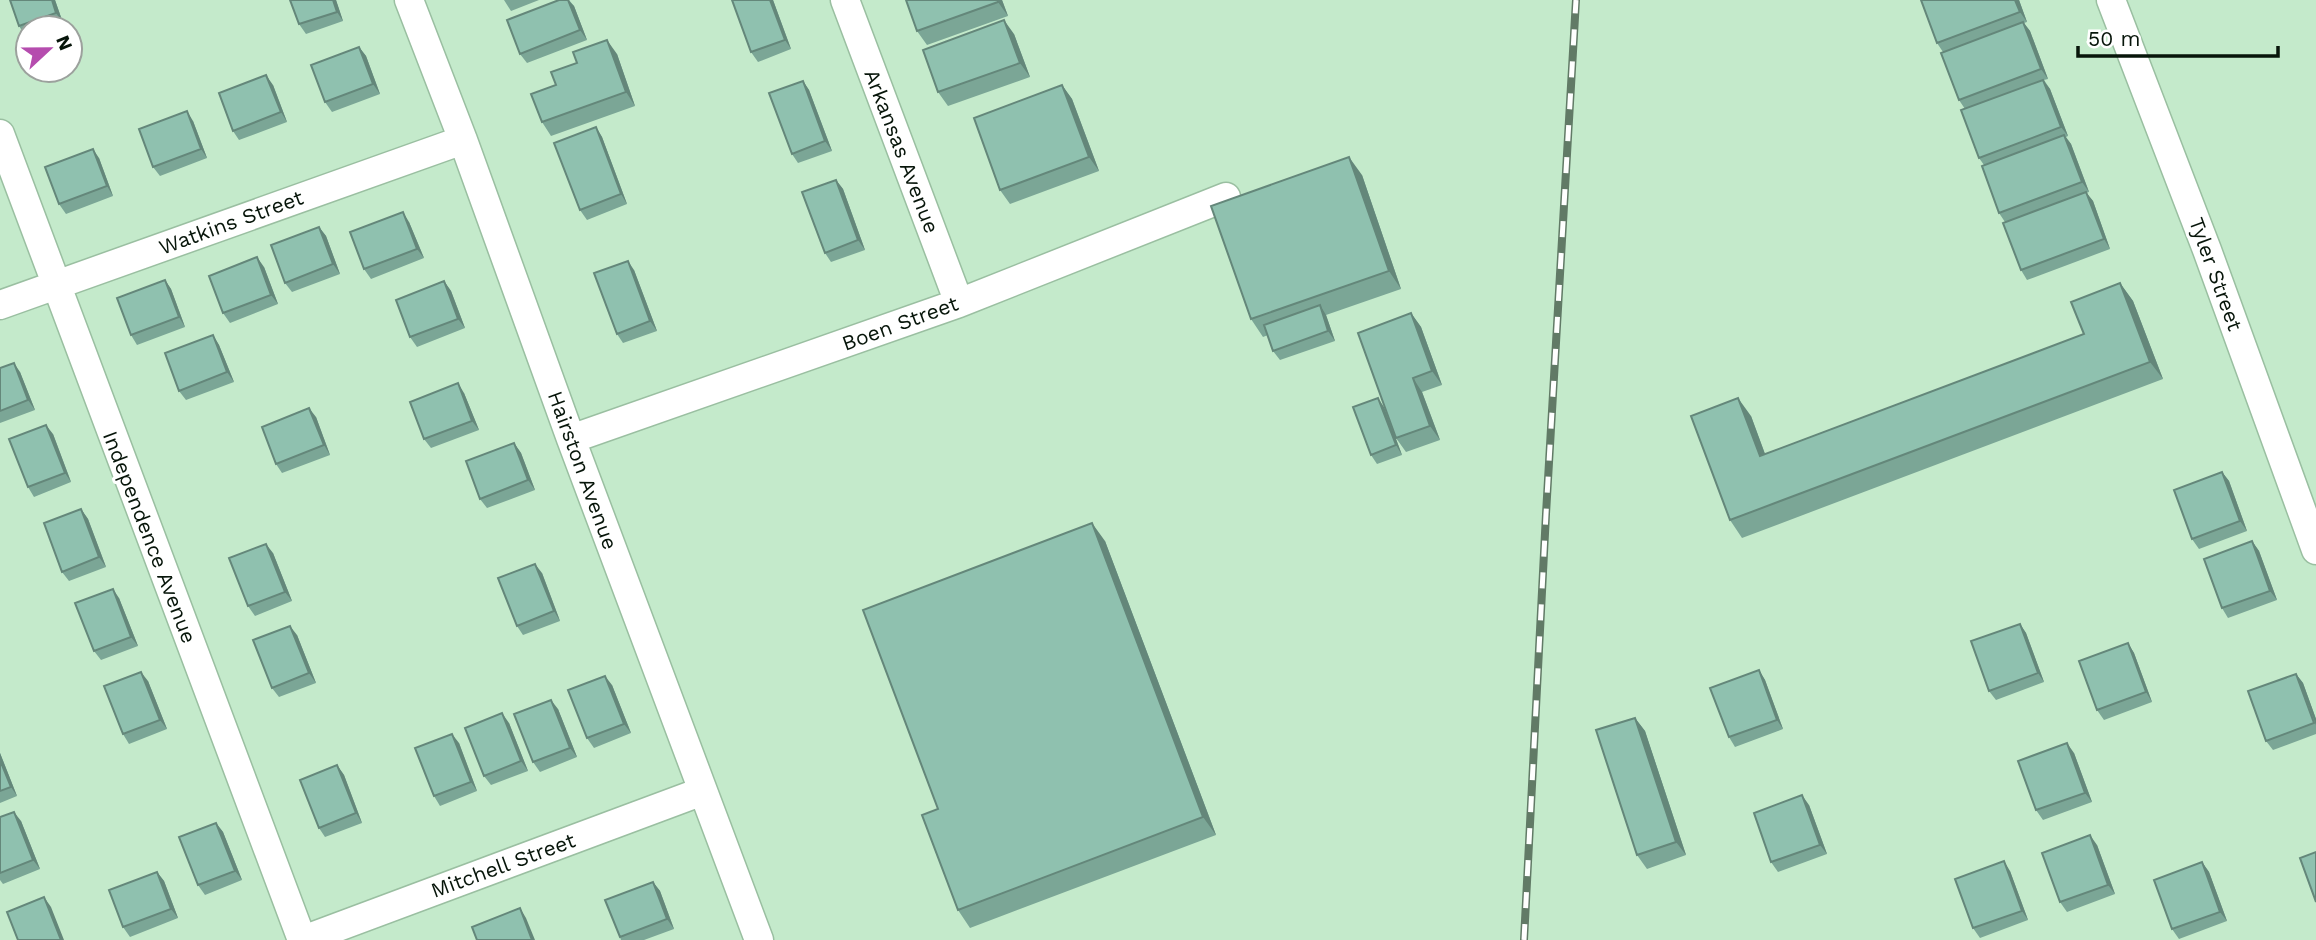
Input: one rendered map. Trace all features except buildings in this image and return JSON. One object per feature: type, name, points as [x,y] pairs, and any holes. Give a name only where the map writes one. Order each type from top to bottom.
[{"type":"street","name":"Hairston Avenue","points":[[410,0],[759,940]]},
{"type":"street","name":"Arkansas Avenue","points":[[845,0],[959,303]]},
{"type":"street","name":"Tyler Street","points":[[2111,0],[2207,250],[2316,550]]},
{"type":"street","name":"Independence Avenue","points":[[0,134],[302,940]]},
{"type":"street","name":"Watkins Street","points":[[0,305],[463,140]]},
{"type":"street","name":"Boen Street","points":[[571,439],[959,303],[1226,197]]},
{"type":"street","name":"Mitchell Street","points":[[302,940],[703,791]]},
{"type":"railway","points":[[1524,940],[1576,0]]}]
